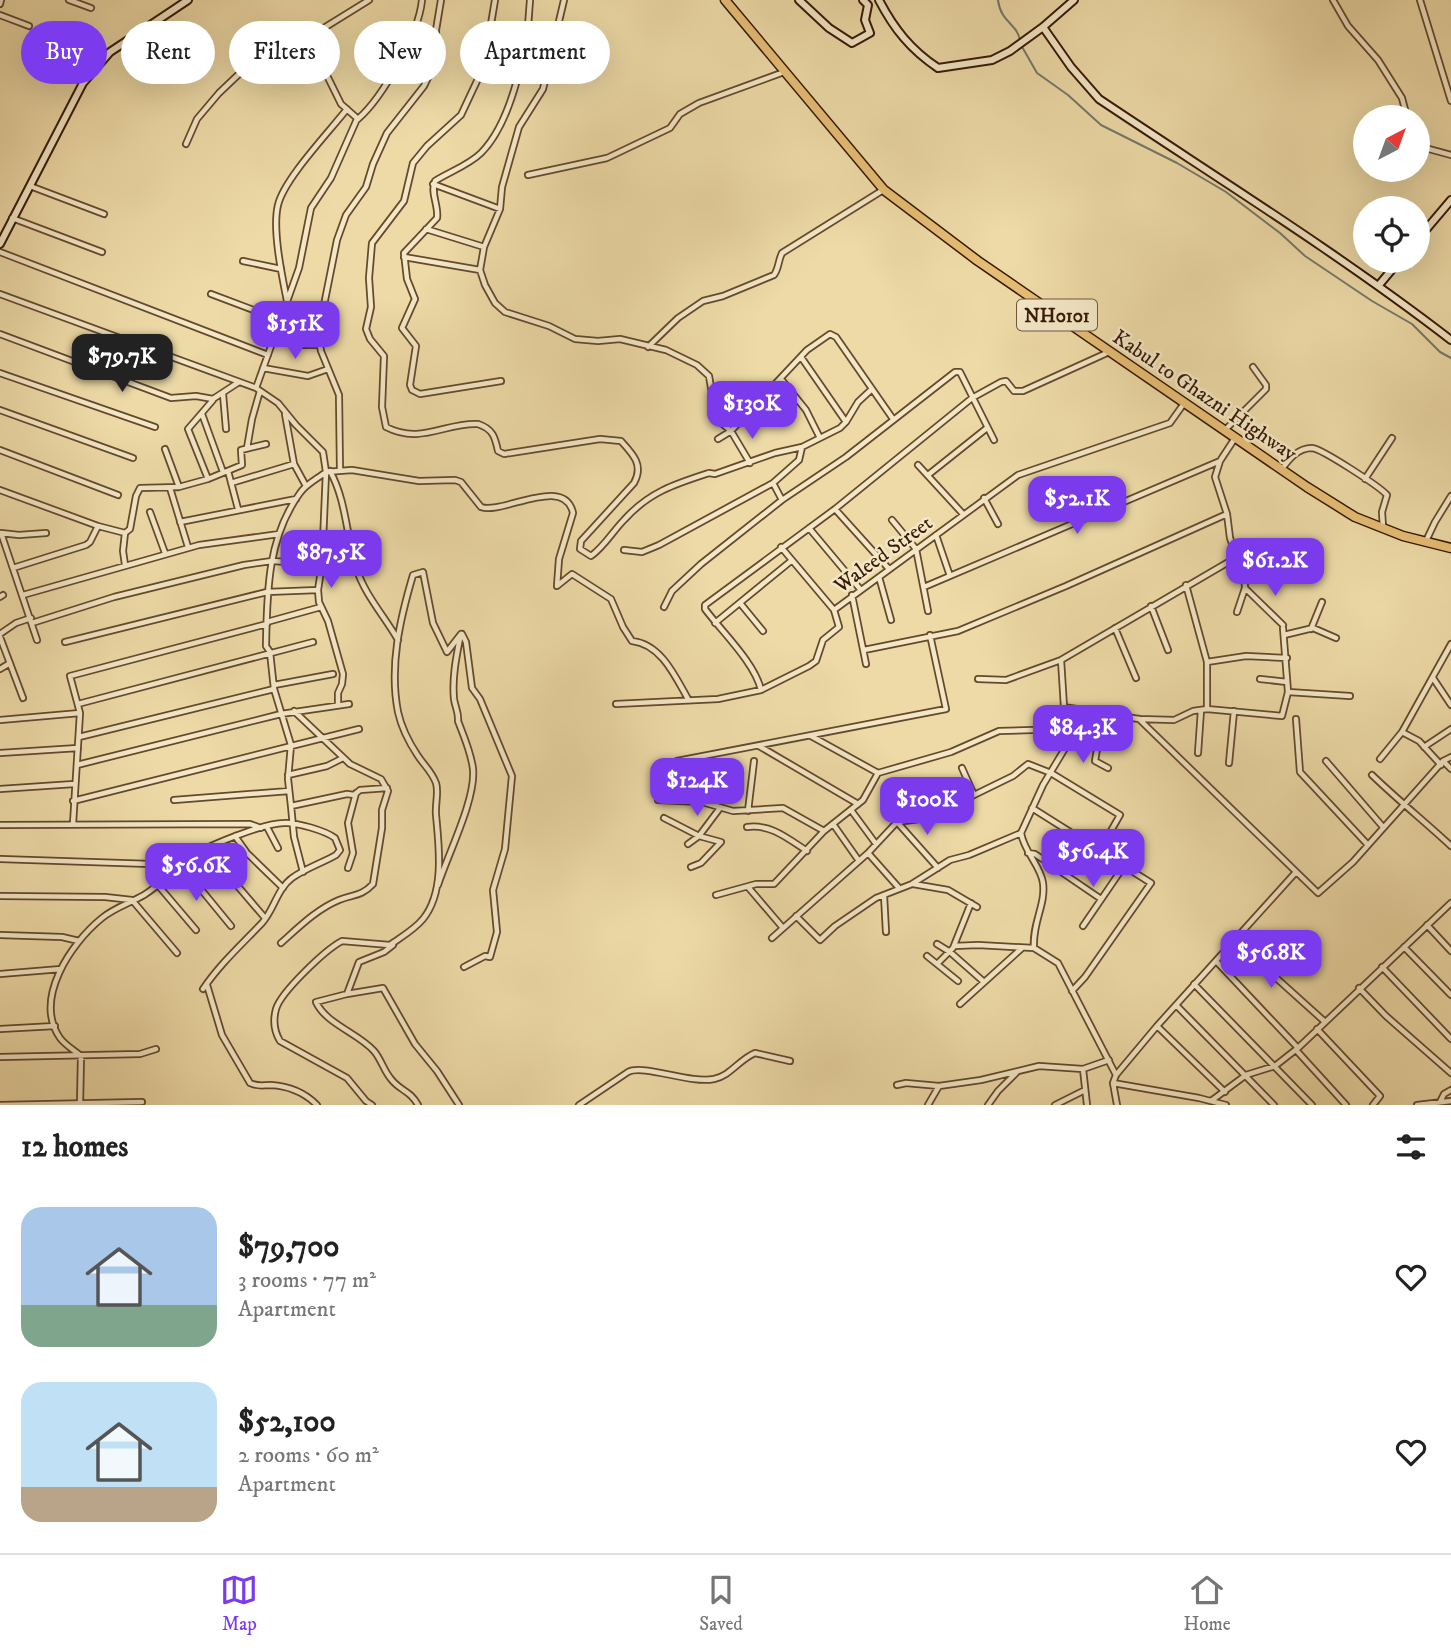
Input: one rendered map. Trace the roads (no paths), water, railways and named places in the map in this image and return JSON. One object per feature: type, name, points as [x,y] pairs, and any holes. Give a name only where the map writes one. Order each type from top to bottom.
[{"type":"highway","name":"Kabul to Ghazni Highway","points":[[725,0],[884,190],[978,261],[1355,517],[1451,548]]},
{"type":"street","points":[[69,0],[91,8]]},
{"type":"street","points":[[0,244],[83,83],[110,52],[187,0]]},
{"type":"street","points":[[337,21],[369,0]]},
{"type":"street","points":[[247,448],[263,368],[299,268],[311,208],[331,178],[358,119],[373,104],[390,76],[415,29],[422,0]]},
{"type":"street","points":[[340,470],[339,395],[320,345],[319,326],[328,297],[337,240],[344,220],[366,187],[387,133],[424,86],[437,59],[436,30],[441,0]]},
{"type":"street","points":[[495,0],[484,66],[461,115],[432,141],[413,163],[404,201],[372,243],[369,278],[371,307],[366,329],[370,339],[384,355],[384,425],[392,430],[426,434],[478,424],[491,431],[496,438],[498,451],[504,454],[600,439],[621,442],[636,458],[638,473],[634,483],[581,541],[580,549],[592,556],[626,517],[665,487],[802,447],[840,428],[858,402],[872,389]]},
{"type":"street","points":[[433,184],[480,154],[494,135],[518,77],[527,44],[530,0]]},
{"type":"street","points":[[564,0],[543,89],[519,127],[502,187],[500,209],[484,247],[480,270],[495,303],[505,312],[549,326],[575,339],[620,340],[666,351],[697,365],[709,376],[719,421],[732,431],[750,463]]},
{"type":"street","points":[[799,0],[829,28],[852,43],[870,33],[865,20],[868,5],[863,0]]},
{"type":"street","points":[[878,0],[893,28],[917,54],[938,68],[992,60],[1035,33],[1074,0]]},
{"type":"street","points":[[1334,0],[1348,26],[1378,60],[1404,105]]},
{"type":"street","points":[[1420,0],[1451,101]]},
{"type":"street","points":[[0,15],[21,23]]},
{"type":"street","points":[[1043,27],[1071,67],[1099,99],[1379,285],[1451,340]]},
{"type":"street","points":[[527,176],[607,158],[670,128],[680,114],[699,103],[784,72]]},
{"type":"street","points":[[186,144],[197,119],[230,84]]},
{"type":"street","points":[[331,84],[347,109],[358,119]]},
{"type":"street","points":[[287,301],[281,270],[276,214],[278,203],[304,162],[347,109]]},
{"type":"street","points":[[1430,149],[1451,155]]},
{"type":"street","points":[[433,184],[500,209]]},
{"type":"street","points":[[433,184],[437,218],[404,253],[407,279],[414,290],[415,299],[402,328],[416,346],[410,385],[412,390],[420,394],[501,381]]},
{"type":"street","points":[[29,185],[104,214]]},
{"type":"street","points":[[648,347],[678,318],[703,300],[723,296],[774,275],[779,268],[782,253],[884,190]]},
{"type":"street","points":[[1430,225],[1451,200]]},
{"type":"street","points":[[12,218],[102,252]]},
{"type":"street","points":[[426,229],[484,247]]},
{"type":"street","points":[[0,252],[268,355]]},
{"type":"street","points":[[404,257],[480,270]]},
{"type":"street","points":[[243,261],[281,270]]},
{"type":"street","points":[[1379,285],[1389,273]]},
{"type":"street","points":[[0,294],[258,389],[278,402],[285,413],[323,452],[328,471],[318,590],[343,674],[338,705]]},
{"type":"street","points":[[211,294],[280,320]]},
{"type":"street","points":[[0,334],[166,397],[196,396],[214,399]]},
{"type":"street","points":[[718,439],[732,431],[801,357],[830,334],[834,334],[893,419]]},
{"type":"street","points":[[273,340],[299,345],[320,345]]},
{"type":"street","points":[[761,690],[756,675],[715,623],[705,605],[835,509],[972,398],[1006,381],[1018,393],[1110,351]]},
{"type":"street","points":[[801,357],[846,422]]},
{"type":"street","points":[[1225,430],[1266,389],[1253,367]]},
{"type":"street","points":[[263,368],[308,376],[328,369]]},
{"type":"street","points":[[664,607],[672,591],[701,564],[782,500],[846,457],[957,371],[994,440]]},
{"type":"street","points":[[0,373],[155,427]]},
{"type":"street","points":[[781,379],[806,410],[820,438]]},
{"type":"street","points":[[208,479],[188,429],[214,399],[239,382]]},
{"type":"street","points":[[223,393],[226,429]]},
{"type":"street","name":"Waleed Street","points":[[616,704],[718,699],[761,690],[816,661],[823,640],[839,627],[834,610],[984,498],[1017,475],[1170,423],[1185,402]]},
{"type":"street","points":[[0,410],[133,458]]},
{"type":"street","points":[[202,413],[231,483],[238,509]]},
{"type":"street","points":[[285,413],[294,464],[306,486]]},
{"type":"street","points":[[928,475],[987,428]]},
{"type":"street","points":[[1236,437],[1220,461],[1215,477],[1227,514],[1230,538],[1244,568],[1245,588],[1237,612]]},
{"type":"street","points":[[1365,479],[1392,438]]},
{"type":"street","points":[[125,565],[125,533],[130,529],[140,488],[179,487],[208,479],[242,465],[240,450],[266,444]]},
{"type":"street","points":[[624,550],[642,552],[659,545],[773,483],[800,460],[802,447]]},
{"type":"street","points":[[1282,469],[1291,457],[1314,448],[1387,495],[1382,512],[1383,528]]},
{"type":"street","points":[[165,449],[179,487]]},
{"type":"street","points":[[0,450],[118,495]]},
{"type":"street","points":[[924,587],[1220,461]]},
{"type":"street","points":[[231,483],[294,464]]},
{"type":"street","points":[[918,465],[963,514]]},
{"type":"street","points":[[303,872],[290,806],[290,744],[274,687],[270,652],[266,646],[267,592],[272,561],[286,517],[306,486],[328,471],[340,470],[419,481],[455,480],[461,482],[481,507],[486,509],[540,496],[568,502],[573,513],[559,559],[557,586],[572,575],[611,599],[632,641],[652,647],[677,679],[688,699]]},
{"type":"street","points":[[328,471],[336,483],[344,507],[357,571],[364,587],[399,640]]},
{"type":"street","points":[[773,483],[782,500]]},
{"type":"street","points":[[170,488],[188,547]]},
{"type":"street","points":[[0,490],[98,526],[125,533]]},
{"type":"street","points":[[1426,542],[1434,522],[1451,496]]},
{"type":"street","points":[[984,498],[998,524]]},
{"type":"street","points":[[180,522],[296,499]]},
{"type":"street","points":[[835,509],[889,569]]},
{"type":"street","points":[[150,512],[165,553]]},
{"type":"street","points":[[863,650],[958,631],[1227,514]]},
{"type":"street","points":[[892,520],[916,549],[928,611]]},
{"type":"street","points":[[13,568],[86,545],[98,526]]},
{"type":"street","points":[[809,528],[860,589]]},
{"type":"street","points":[[37,640],[1,533],[46,533]]},
{"type":"street","points":[[23,595],[188,547],[279,534]]},
{"type":"street","points":[[936,535],[950,576]]},
{"type":"street","points":[[781,547],[834,610]]},
{"type":"street","points":[[978,679],[1006,680],[1061,660],[1237,557]]},
{"type":"street","points":[[23,698],[0,636],[16,623],[244,565],[272,561],[322,564]]},
{"type":"street","points":[[715,623],[791,561]]},
{"type":"street","points":[[436,893],[439,836],[437,786],[431,771],[417,755],[398,715],[394,679],[402,613],[413,575],[423,572],[433,623],[447,652],[461,634]]},
{"type":"street","points":[[879,577],[891,620]]},
{"type":"street","points":[[1186,585],[1207,663],[1208,709]]},
{"type":"street","points":[[1064,707],[1127,719],[1174,720],[1200,709],[1282,716],[1288,692],[1283,626],[1245,588]]},
{"type":"street","points":[[65,642],[267,592],[318,590]]},
{"type":"street","points":[[852,595],[866,664]]},
{"type":"street","points":[[1311,629],[1322,602]]},
{"type":"street","points":[[740,603],[763,631]]},
{"type":"street","points":[[1152,606],[1168,650]]},
{"type":"street","points":[[73,824],[80,713],[70,678],[72,674],[321,607]]},
{"type":"street","points":[[1115,628],[1136,678]]},
{"type":"street","points":[[1284,635],[1311,629],[1336,638]]},
{"type":"street","points":[[346,994],[359,962],[384,951],[425,916],[464,818],[473,773],[454,697],[454,668],[461,634]]},
{"type":"street","points":[[461,634],[464,634],[466,642],[472,688],[480,699],[512,776],[505,849],[493,890],[495,947],[490,957],[485,956],[464,967]]},
{"type":"street","points":[[677,761],[946,709],[930,635]]},
{"type":"street","points":[[78,704],[313,642]]},
{"type":"street","points":[[1380,759],[1402,732],[1451,644]]},
{"type":"street","points":[[1207,663],[1246,656],[1287,658]]},
{"type":"street","points":[[1034,948],[1033,933],[1044,894],[1042,878],[1027,853],[1021,833],[1070,740],[1064,707],[1061,660]]},
{"type":"street","points":[[0,668],[10,663]]},
{"type":"street","points":[[79,737],[333,674]]},
{"type":"street","points":[[1433,678],[1451,705]]},
{"type":"street","points":[[1260,679],[1287,682]]},
{"type":"street","points":[[1288,692],[1350,696]]},
{"type":"street","points":[[77,765],[281,714],[349,704]]},
{"type":"street","points":[[1198,753],[1200,709]]},
{"type":"street","points":[[1229,763],[1234,711]]},
{"type":"street","points":[[281,943],[319,910],[342,898],[357,896],[373,884],[387,788],[381,779],[350,764],[294,712]]},
{"type":"street","points":[[0,720],[80,713]]},
{"type":"street","points":[[1070,740],[1115,742],[1127,719]]},
{"type":"street","points":[[1139,719],[1318,893],[1353,862],[1442,763],[1451,757]]},
{"type":"street","points":[[1296,719],[1300,772],[1368,845]]},
{"type":"street","points":[[73,801],[290,744],[359,729]]},
{"type":"street","points":[[716,895],[756,884],[774,884],[824,831],[863,800],[878,773],[951,752],[999,731],[1067,729]]},
{"type":"street","points":[[1424,747],[1451,729]]},
{"type":"street","points":[[1402,732],[1419,741],[1451,769]]},
{"type":"street","points":[[811,736],[878,773]]},
{"type":"street","points":[[1098,743],[1095,761],[1108,768]]},
{"type":"street","points":[[758,746],[858,804]]},
{"type":"street","points":[[0,753],[78,748]]},
{"type":"street","points":[[288,775],[327,766],[343,758]]},
{"type":"street","points":[[748,811],[754,761]]},
{"type":"street","points":[[1325,761],[1383,827]]},
{"type":"street","points":[[772,938],[868,853],[897,822],[927,818],[1013,776],[1028,764],[1051,773],[1120,815],[1100,850]]},
{"type":"street","points":[[962,768],[974,795]]},
{"type":"street","points":[[1373,775],[1403,806],[1451,846]]},
{"type":"street","points":[[0,789],[74,784]]},
{"type":"street","points":[[290,806],[360,790],[387,788]]},
{"type":"street","points":[[174,800],[289,791]]},
{"type":"street","points":[[348,869],[353,853],[348,823],[356,793]]},
{"type":"street","points":[[658,800],[702,802],[720,808],[748,811],[783,808],[824,831]]},
{"type":"street","points":[[688,844],[699,836],[720,808]]},
{"type":"street","points":[[1032,808],[1152,883],[1085,977],[1072,991]]},
{"type":"street","points":[[851,810],[876,844]]},
{"type":"street","points":[[664,818],[699,836],[721,842],[701,863],[691,867]]},
{"type":"street","points":[[897,822],[939,868]]},
{"type":"street","points":[[81,1056],[60,1038],[50,1016],[51,1001],[70,951],[102,918],[145,894],[206,849],[235,836],[282,823],[293,823],[330,834],[335,838],[340,850],[329,859],[291,878],[265,918],[222,963],[205,986],[222,1035],[250,1083],[257,1086],[290,1087],[317,1105]]},
{"type":"street","points":[[0,825],[250,824],[265,828],[278,848]]},
{"type":"street","points":[[833,824],[859,861]]},
{"type":"street","points":[[747,827],[760,825],[774,830],[807,851]]},
{"type":"street","points":[[796,916],[820,940],[835,926],[884,894],[912,884],[950,860],[1021,833]]},
{"type":"street","points":[[235,836],[247,853],[283,888]]},
{"type":"street","points":[[206,849],[265,918]]},
{"type":"street","points":[[868,853],[899,888]]},
{"type":"street","points":[[1027,853],[1035,854],[1101,899]]},
{"type":"street","points":[[0,859],[181,865],[231,926]]},
{"type":"street","points":[[1083,926],[1124,866]]},
{"type":"street","points":[[1117,1105],[1113,1083],[1116,1075],[1296,872]]},
{"type":"street","points":[[157,884],[196,930]]},
{"type":"street","points":[[912,884],[947,890],[977,906]]},
{"type":"street","points":[[747,886],[783,928]]},
{"type":"street","points":[[884,894],[887,932]]},
{"type":"street","points":[[0,896],[106,897],[132,900],[177,953]]},
{"type":"street","points":[[937,964],[954,946],[971,903]]},
{"type":"street","points":[[1212,1101],[1246,1075],[1275,1066],[1297,1049],[1451,903]]},
{"type":"street","points":[[1427,925],[1451,951]]},
{"type":"street","points":[[0,935],[62,937],[80,941]]},
{"type":"street","points":[[1234,940],[1324,1021]]},
{"type":"street","points":[[372,1105],[347,1078],[280,1041],[275,1032],[275,1014],[283,996],[318,958],[336,944],[342,941],[390,945],[396,942]]},
{"type":"street","points":[[937,944],[984,982]]},
{"type":"street","points":[[954,946],[1034,948],[1058,964],[1116,1075]]},
{"type":"street","points":[[1404,947],[1451,995]]},
{"type":"street","points":[[960,1004],[1022,948]]},
{"type":"street","points":[[927,956],[958,981]]},
{"type":"street","points":[[1216,961],[1346,1105]]},
{"type":"street","points":[[1382,967],[1451,1039]]},
{"type":"street","points":[[0,974],[61,969]]},
{"type":"street","points":[[1194,984],[1312,1105]]},
{"type":"street","points":[[418,1105],[412,1094],[391,1079],[373,1050],[325,1015],[316,1002],[383,988],[415,1044],[459,1105]]},
{"type":"street","points":[[1360,988],[1386,1016],[1451,1073]]},
{"type":"street","points":[[1176,1005],[1275,1105]]},
{"type":"street","points":[[0,1029],[55,1026]]},
{"type":"street","points":[[1157,1026],[1225,1092]]},
{"type":"street","points":[[1317,1029],[1380,1096],[1373,1105]]},
{"type":"street","points":[[0,1057],[140,1054],[156,1049]]},
{"type":"street","points":[[579,1105],[628,1072],[637,1069],[706,1080],[726,1074],[755,1054],[790,1061]]},
{"type":"street","points":[[80,1104],[81,1056]]},
{"type":"street","points":[[897,1085],[906,1083],[940,1086],[1048,1065],[1083,1069],[1109,1060]]},
{"type":"street","points":[[1083,1069],[1087,1105]]},
{"type":"street","points":[[988,1105],[1018,1072]]},
{"type":"street","points":[[1113,1083],[1226,1105]]},
{"type":"street","points":[[928,1105],[940,1086]]},
{"type":"street","points":[[1055,1105],[1085,1090]]},
{"type":"street","points":[[1439,1102],[1444,1094],[1451,1090]]},
{"type":"street","points":[[1198,1105],[1199,1098]]},
{"type":"street","points":[[1417,1105],[1451,1101]]},
{"type":"street","points":[[0,1105],[142,1102]]},
{"type":"waterway","points":[[998,0],[1002,13],[1020,40]]},
{"type":"waterway","points":[[1021,45],[1037,73],[1068,95],[1101,125],[1177,163],[1226,192],[1280,233],[1305,256],[1412,324],[1440,352],[1451,358]]}]
